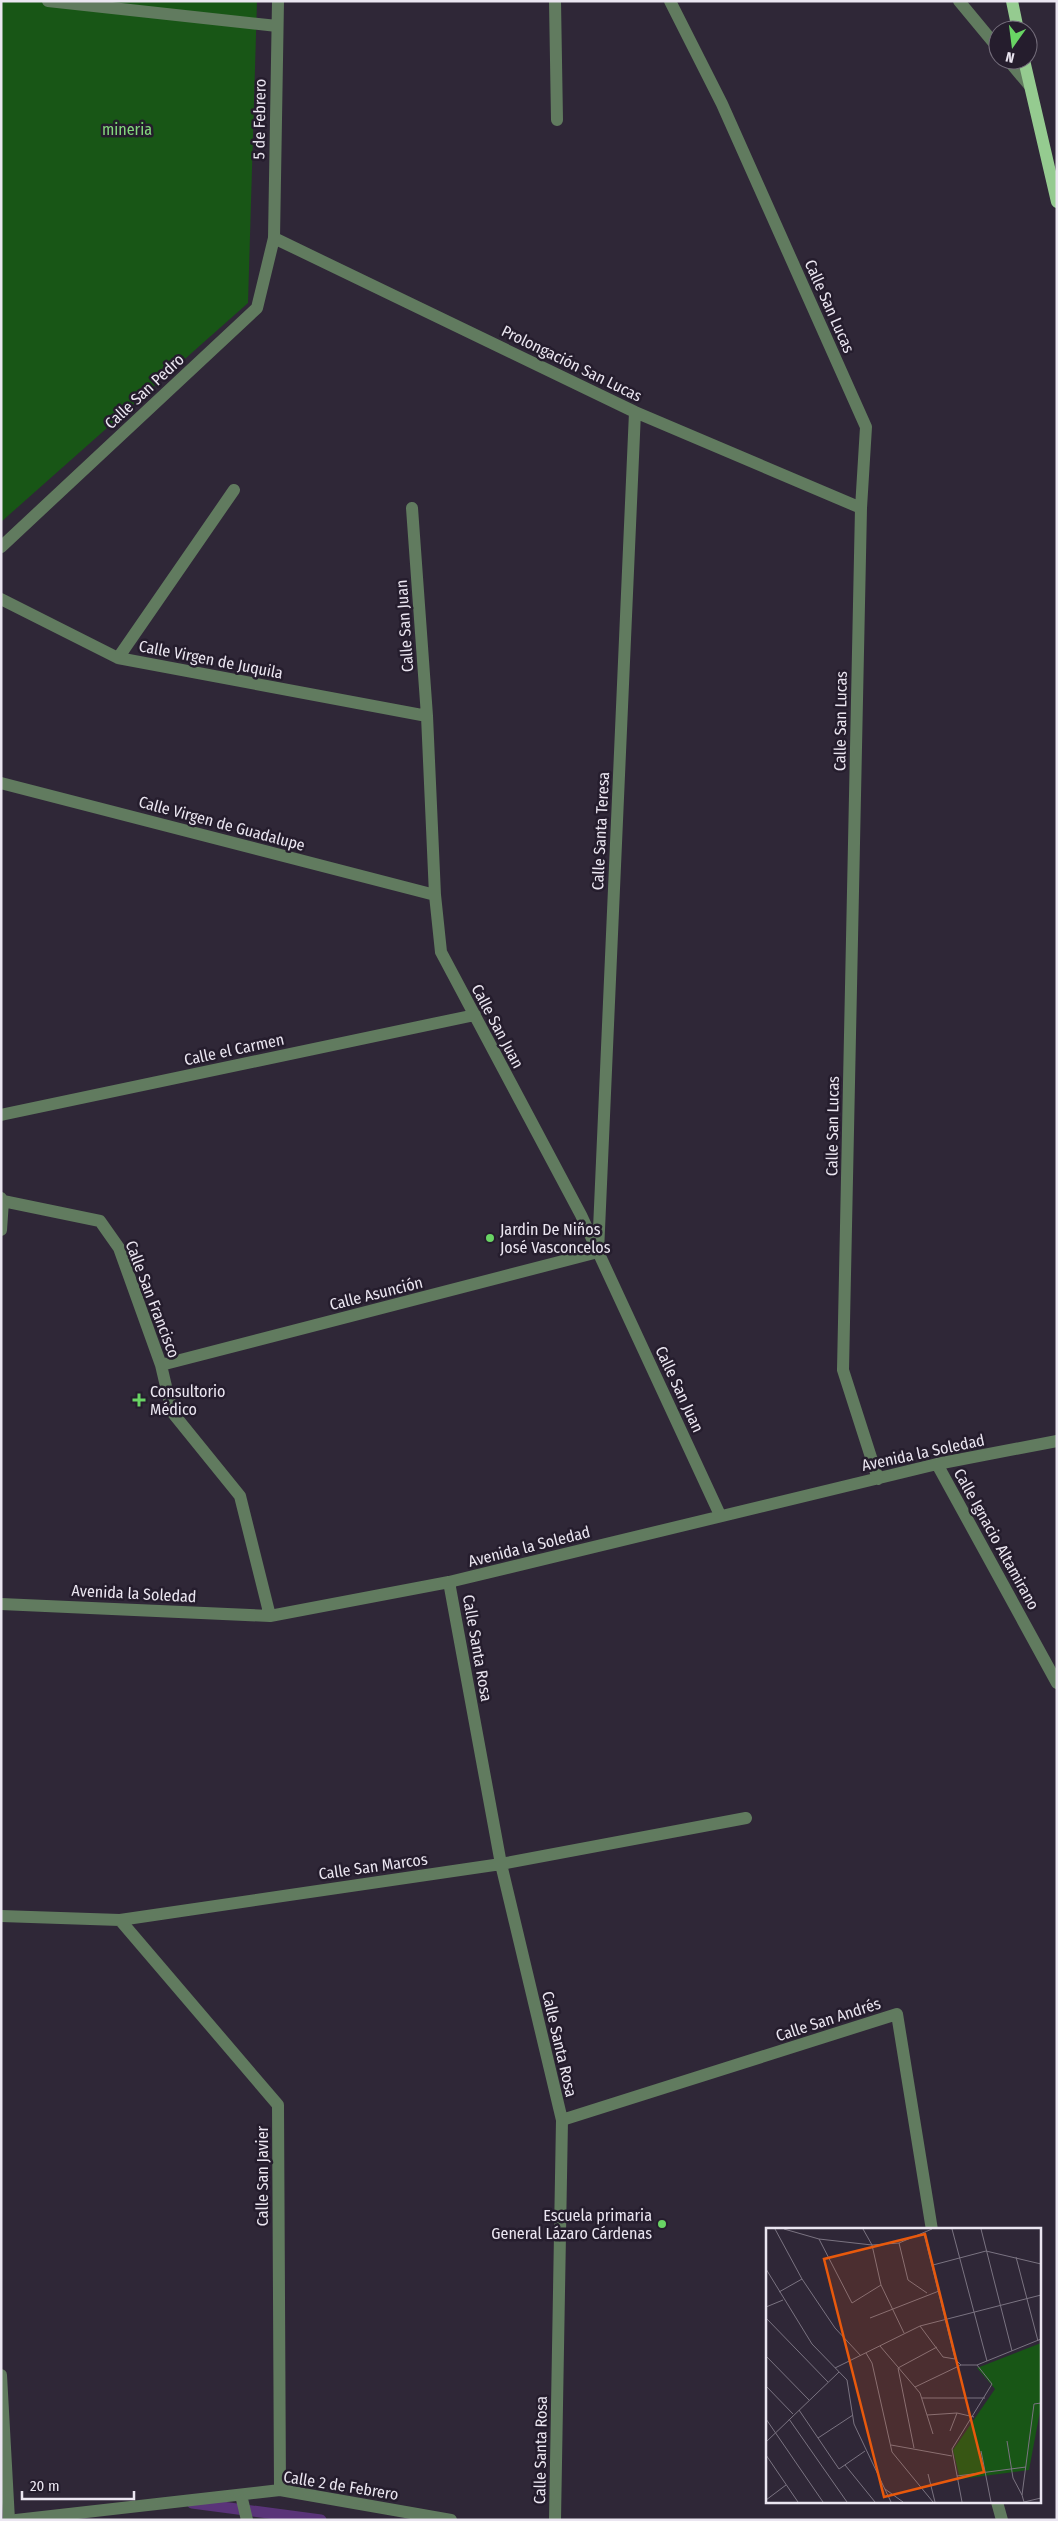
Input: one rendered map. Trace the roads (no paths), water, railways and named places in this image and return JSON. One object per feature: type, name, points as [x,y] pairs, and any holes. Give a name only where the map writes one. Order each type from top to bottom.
[{"type":"main road","points":[[1012,1],[1016,20]]},
{"type":"main road","points":[[1026,70],[1057,202]]},
{"type":"street","points":[[48,1],[277,26]]},
{"type":"street","name":"5 de Febrero","points":[[274,238],[278,1]]},
{"type":"street","points":[[554,1],[557,120]]},
{"type":"street","name":"Calle San Lucas","points":[[670,1],[722,104],[866,427],[861,508],[843,1370],[878,1478]]},
{"type":"street","points":[[959,1],[988,36]]},
{"type":"street","points":[[1016,70],[1029,85]]},
{"type":"street","name":"Prolongación San Lucas","points":[[274,238],[635,412],[861,508]]},
{"type":"street","name":"Calle San Pedro","points":[[1,547],[257,308],[274,238]]},
{"type":"street","name":"Calle Santa Teresa","points":[[598,1252],[635,412]]},
{"type":"street","points":[[118,658],[234,490]]},
{"type":"street","name":"Calle San Juan","points":[[412,508],[427,716],[435,895],[441,952],[581,1215],[720,1515]]},
{"type":"street","name":"Calle Virgen de Juquila","points":[[1,599],[118,658],[427,716]]},
{"type":"street","name":"Calle Virgen de Guadalupe","points":[[1,783],[435,895]]},
{"type":"street","name":"Calle el Carmen","points":[[1,1115],[474,1015]]},
{"type":"street","points":[[1,1230],[2,1200]]},
{"type":"street","name":"Calle San Francisco","points":[[2,1200],[100,1221],[119,1248],[161,1365],[172,1412],[240,1496],[270,1616]]},
{"type":"street","name":"Calle Asunción","points":[[161,1365],[598,1252]]},
{"type":"street","name":"Avenida la Soledad","points":[[1,1604],[270,1616],[450,1582],[720,1515],[937,1464],[1057,1442]]},
{"type":"street","name":"Calle Ignacio Altamirano","points":[[937,1464],[1057,1683]]},
{"type":"street","name":"Calle Santa Rosa","points":[[450,1582],[501,1864],[562,2120],[555,2520]]},
{"type":"street","name":"Calle San Marcos","points":[[1,1916],[120,1920],[501,1864],[746,1818]]},
{"type":"street","name":"Calle San Javier","points":[[120,1920],[278,2106],[280,2490]]},
{"type":"street","name":"Calle San Andrés","points":[[562,2120],[897,2014],[932,2228]]},
{"type":"street","points":[[1,2375],[9,2520]]},
{"type":"street","name":"Calle 2 de Febrero","points":[[16,2520],[114,2515],[280,2490],[451,2520]]},
{"type":"street","points":[[241,2495],[247,2520]]},
{"type":"street","points":[[998,2504],[1002,2520]]},
{"type":"waterway","points":[[192,2503],[321,2520]]},
{"type":"place","name":"Jardin De Niños José Vasconcelos","points":[[490,1238]]},
{"type":"place","name":"Consultorio Médico","points":[[139,1400]]},
{"type":"place","name":"Escuela primaria General Lázaro Cárdenas","points":[[662,2224]]},
{"type":"park label","name":"mineria","points":[[127,129]]}]
